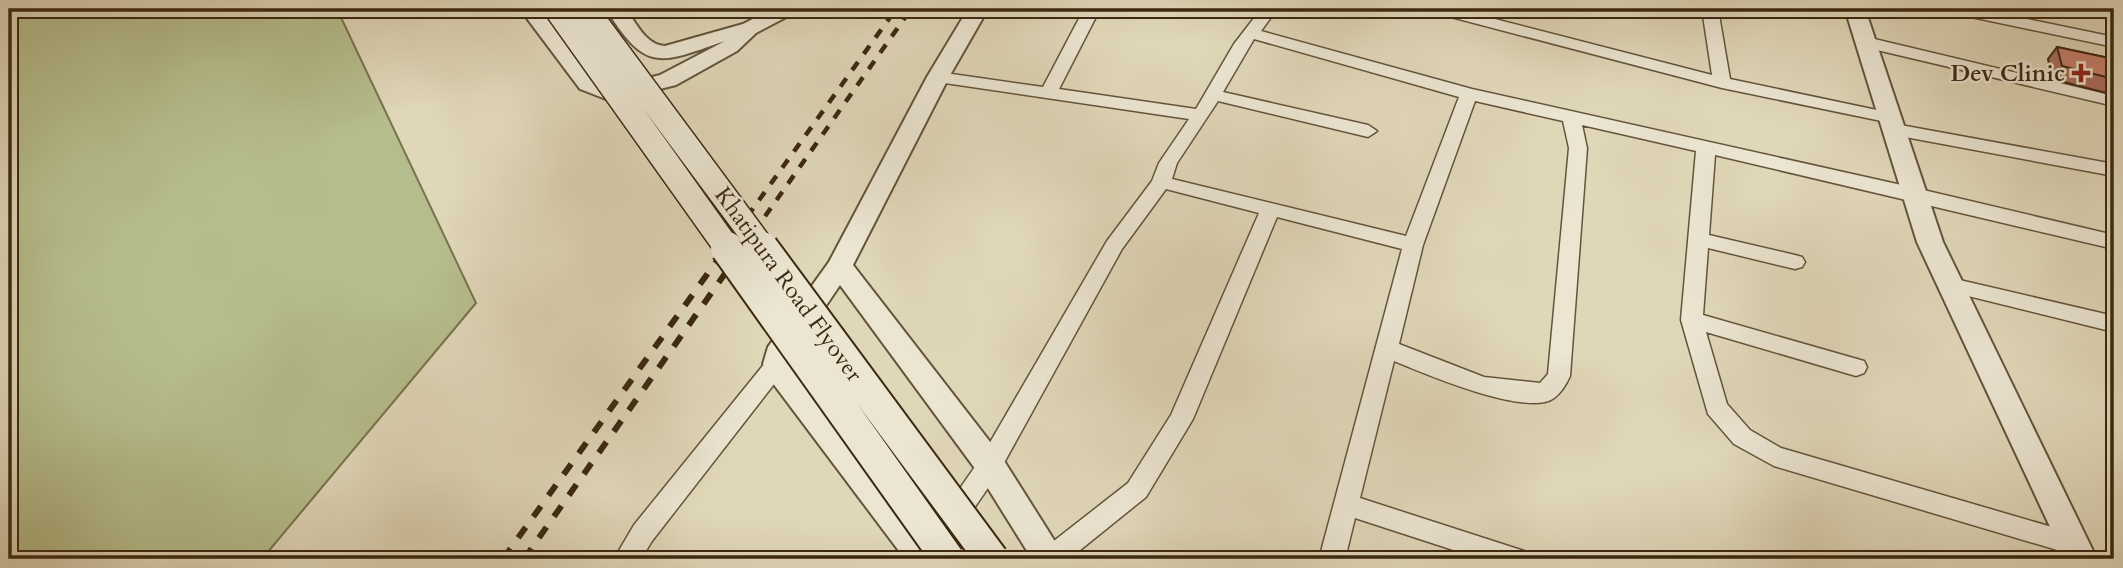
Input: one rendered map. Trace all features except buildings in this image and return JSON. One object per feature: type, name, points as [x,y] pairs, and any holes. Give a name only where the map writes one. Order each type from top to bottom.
[{"type":"main road","name":"Khatipura Road Flyover","points":[[557,9],[948,559]]},
{"type":"main road","name":"Khatipura Road Flyover","points":[[585,9],[992,559]]},
{"type":"street","points":[[530,9],[588,84],[611,94],[668,80],[730,47],[749,29],[787,9]]},
{"type":"street","points":[[616,9],[646,48],[659,53],[671,52],[727,31],[749,29]]},
{"type":"street","points":[[626,559],[643,533],[777,364],[782,345],[840,266],[938,77],[978,9]]},
{"type":"street","points":[[1048,94],[1092,9]]},
{"type":"street","points":[[777,364],[924,559],[990,465],[1114,246],[1161,182],[1168,163],[1201,115],[1250,33],[1269,9]]},
{"type":"street","points":[[1438,9],[1722,83],[1893,124],[2114,170]]},
{"type":"street","points":[[1710,9],[1722,83]]},
{"type":"street","points":[[1855,9],[1930,242],[2078,552]]},
{"type":"street","points":[[1957,9],[2114,42]]},
{"type":"street","points":[[1250,33],[1469,94],[1915,194],[2114,242]]},
{"type":"street","points":[[1866,42],[2114,101]]},
{"type":"street","points":[[938,77],[1201,115]]},
{"type":"street","points":[[1332,559],[1389,349],[1413,246],[1469,94]]},
{"type":"street","points":[[1213,95],[1368,131]]},
{"type":"street","points":[[1389,349],[1498,391],[1517,394],[1546,392],[1559,376],[1578,148],[1572,117]]},
{"type":"street","points":[[1706,147],[1692,320],[1716,408],[1742,437],[1774,456],[2078,552]]},
{"type":"street","points":[[1161,182],[1413,246]]},
{"type":"street","points":[[840,266],[990,465],[1050,559],[1137,491],[1181,418],[1271,208]]},
{"type":"street","points":[[1698,239],[1795,262]]},
{"type":"street","points":[[1951,285],[2114,324]]},
{"type":"street","points":[[1692,320],[1856,367]]},
{"type":"street","points":[[1348,505],[1515,559]]},
{"type":"green space","points":[[9,9],[337,9],[476,303],[262,559],[9,559]]},
{"type":"railway","points":[[724,249],[896,9]]},
{"type":"railway","points":[[742,249],[911,9]]},
{"type":"railway","points":[[503,559],[726,248]]},
{"type":"railway","points":[[524,559],[743,248]]},
{"type":"place","name":"Dev Clinic","points":[[2081,73]]}]
